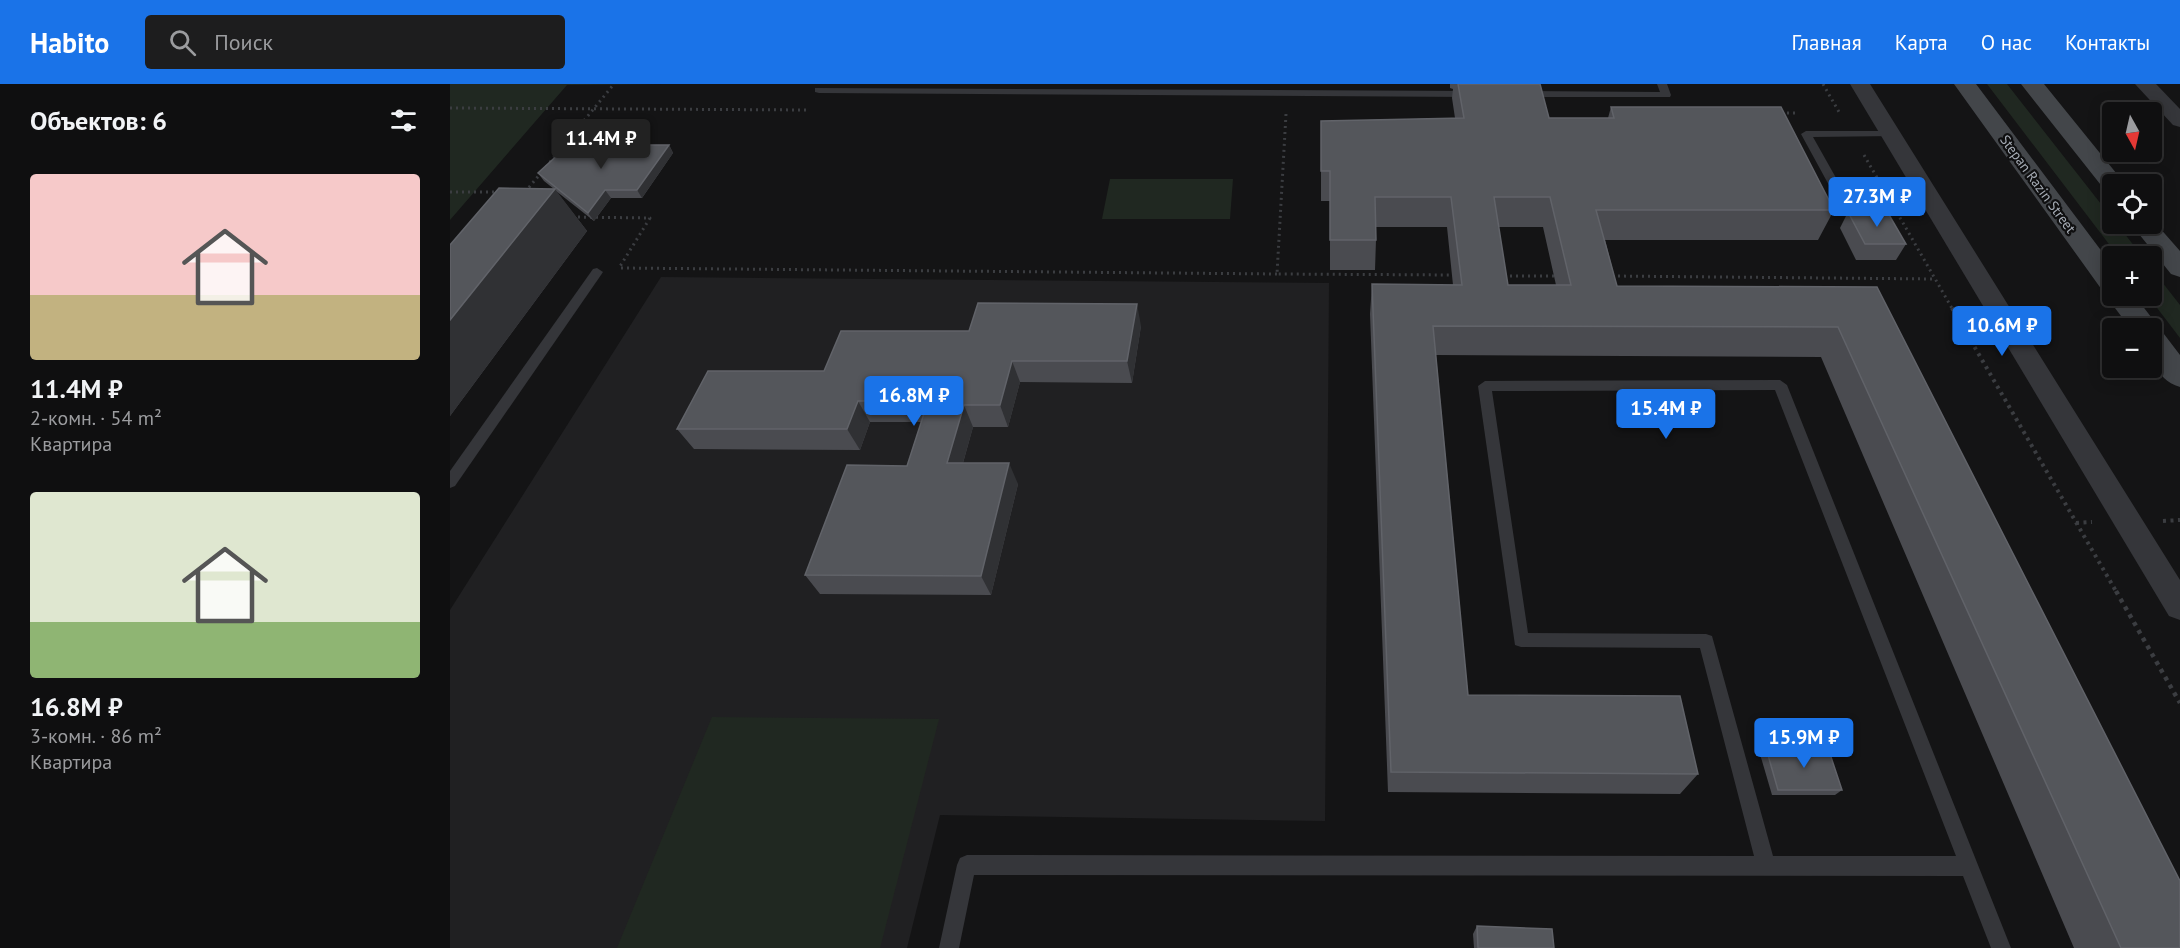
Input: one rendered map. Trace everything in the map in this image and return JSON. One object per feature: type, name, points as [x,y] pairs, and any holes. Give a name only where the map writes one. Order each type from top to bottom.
[{"type":"main road","name":"Stepan Razin Street","points":[[1965,84],[2102,270]]},
{"type":"main road","points":[[2032,84],[2105,174]]},
{"type":"main road","points":[[2152,234],[2180,268]]},
{"type":"main road","points":[[2128,306],[2137,318]]},
{"type":"main road","points":[[2162,352],[2180,376]]},
{"type":"street","points":[[1860,84],[2180,608]]},
{"type":"street","points":[[2145,84],[2180,121]]},
{"type":"lane","points":[[1511,94],[1666,95],[1662,84]]},
{"type":"lane","points":[[819,90],[844,87],[1487,94]]},
{"type":"lane","points":[[1852,217],[1806,134],[1891,134]]},
{"type":"lane","points":[[450,482],[597,272]]},
{"type":"lane","points":[[1766,865],[1706,641],[1521,640],[1485,386],[1780,386],[2001,948]]},
{"type":"lane","points":[[949,948],[967,865],[1970,866]]},
{"type":"path","points":[[518,200],[614,84]]},
{"type":"path","points":[[1823,84],[2180,703]]},
{"type":"path","points":[[450,108],[593,110]]},
{"type":"path","points":[[1277,274],[1287,110]]},
{"type":"path","points":[[450,192],[503,192]]},
{"type":"path","points":[[514,192],[525,192]]},
{"type":"path","points":[[561,217],[650,218],[619,268],[1468,275]]},
{"type":"path","points":[[1492,276],[1564,276]]},
{"type":"path","points":[[1612,276],[1935,279]]},
{"type":"shaded area","points":[[450,84],[662,84],[567,85],[450,220]]},
{"type":"shaded area","points":[[1987,84],[2007,84],[2102,205],[2102,234],[2125,234],[2134,246],[2110,246]]},
{"type":"shaded area","points":[[1110,179],[1233,179],[1230,219],[1102,219]]},
{"type":"shaded area","points":[[661,277],[1329,283],[1325,821],[940,815],[907,948],[450,948],[450,610]]},
{"type":"shaded area","points":[[2162,282],[2180,305],[2180,338],[2156,306],[2162,306]]},
{"type":"shaded area","points":[[712,717],[939,719],[880,948],[617,948]]},
{"type":"building","points":[[1458,84],[1540,84],[1549,118],[1614,118],[1611,107],[1781,107],[1834,210],[1596,210],[1617,286],[1877,287],[2180,881],[2180,948],[2121,948],[1838,327],[1433,326],[1468,695],[1680,696],[1698,774],[1391,772],[1372,284],[1462,285],[1451,197],[1375,197],[1376,240],[1330,240],[1330,171],[1321,171],[1321,121],[1464,118]],"holes":[[[1494,197],[1550,197],[1571,285],[1508,285]]]},
{"type":"building","points":[[583,145],[669,145],[637,190],[605,190],[588,213],[538,173],[561,152]]},
{"type":"building","points":[[499,188],[555,189],[450,320],[450,245]]},
{"type":"building","points":[[1848,212],[1888,213],[1906,244],[1865,244]]},
{"type":"building","points":[[978,303],[1137,304],[1127,361],[1012,361],[1000,405],[964,405],[947,463],[1009,463],[981,576],[805,575],[847,465],[907,466],[928,401],[858,401],[847,429],[677,429],[708,371],[824,371],[841,331],[969,331]]},
{"type":"building","points":[[1766,748],[1828,748],[1842,790],[1778,790]]},
{"type":"building","points":[[1477,926],[1552,929],[1554,948],[1478,948]]}]
